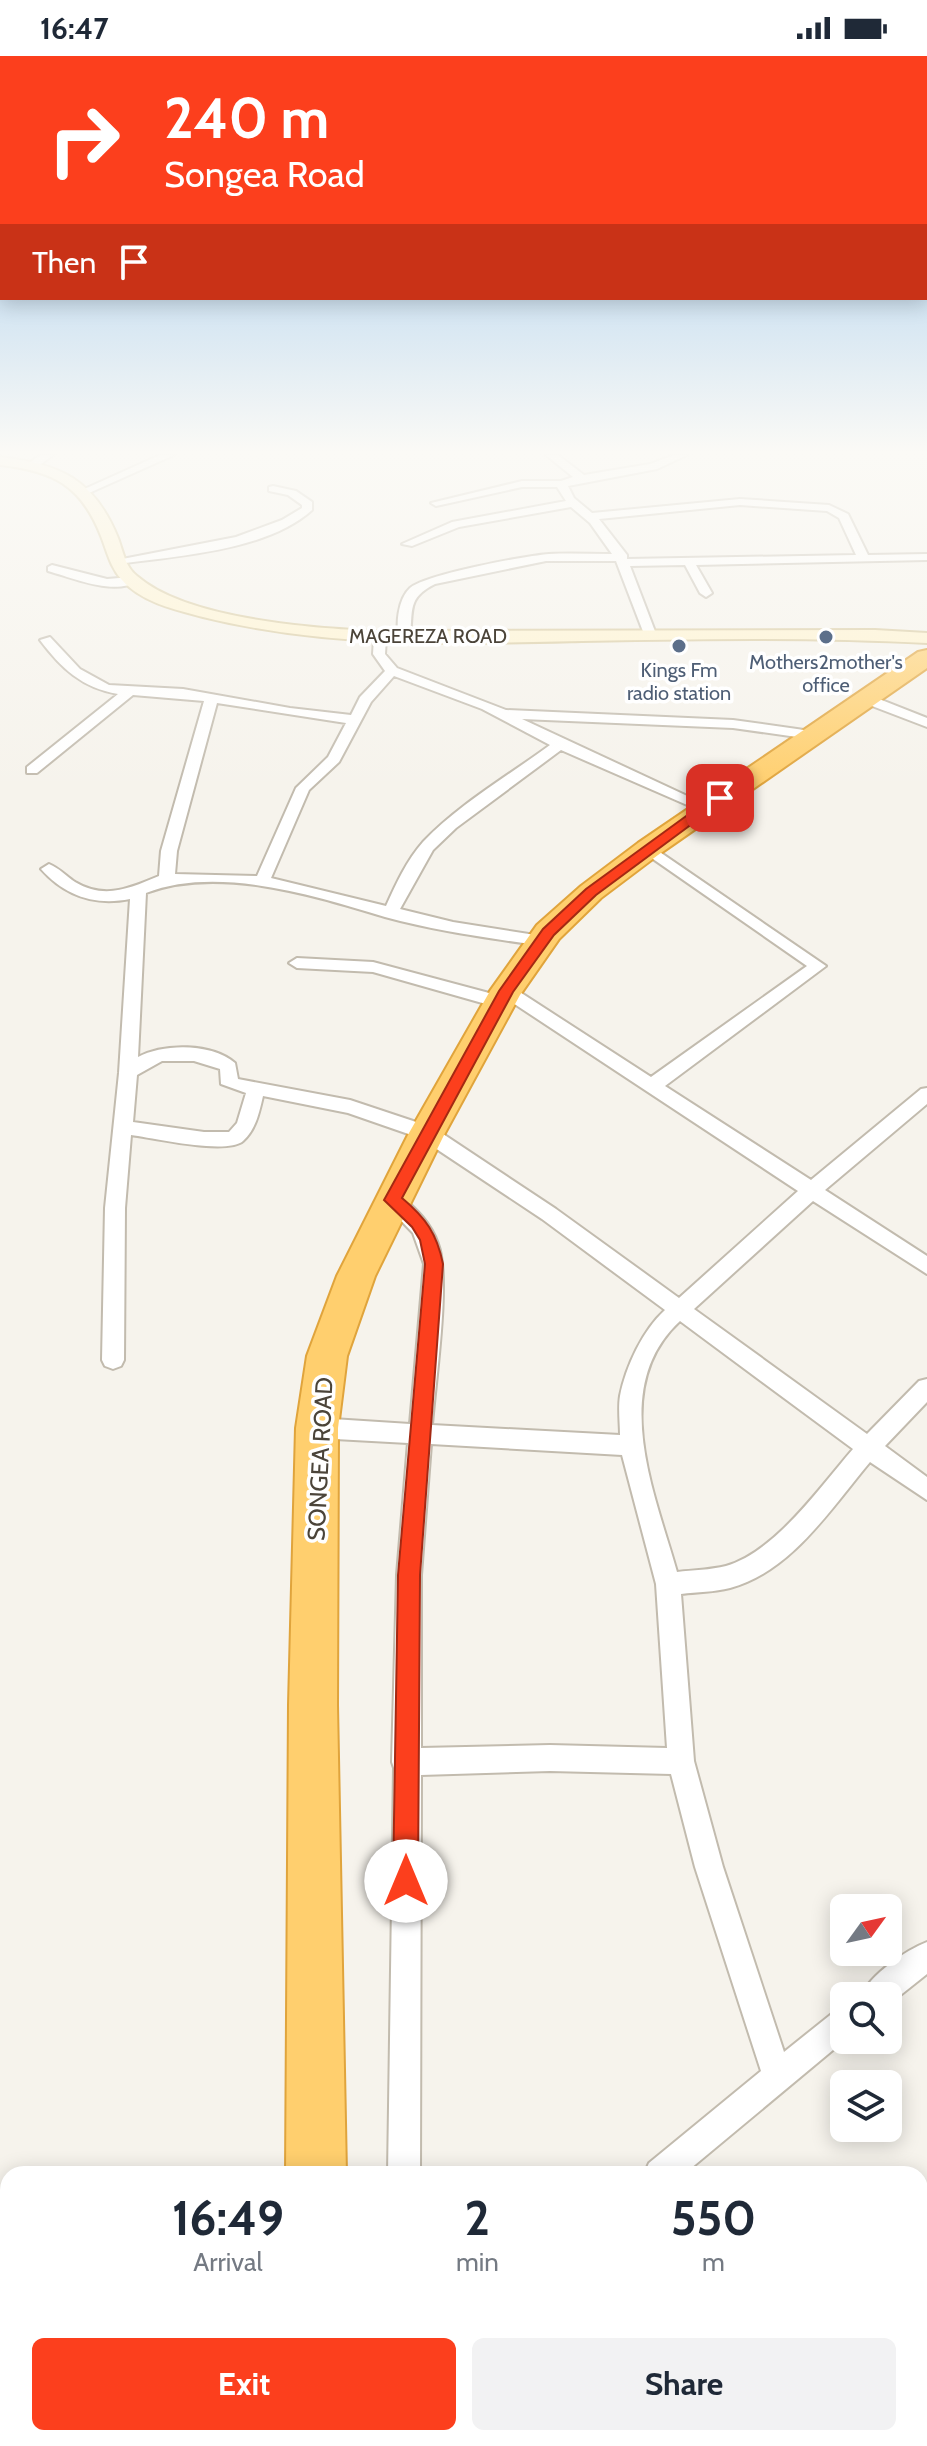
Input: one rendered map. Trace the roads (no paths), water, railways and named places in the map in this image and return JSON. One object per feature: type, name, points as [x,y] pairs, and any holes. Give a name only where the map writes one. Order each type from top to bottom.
[{"type":"highway","name":"SONGEA ROAD","points":[[316,2166],[313,1705],[317,1428],[327,1356],[356,1276],[427,1133],[503,996],[542,941],[569,911],[648,849],[927,657]]},
{"type":"street","points":[[122,567],[132,581]]},
{"type":"street","points":[[404,638],[406,598],[415,588],[432,581],[504,567]]},
{"type":"street","points":[[626,567],[650,634]]},
{"type":"street","points":[[691,567],[706,593]]},
{"type":"street","points":[[52,569],[107,583],[132,581]]},
{"type":"street","name":"MAGEREZA ROAD","points":[[132,581],[184,605],[239,620],[317,634],[404,638],[867,634],[927,638]]},
{"type":"street","points":[[380,638],[379,654],[392,671],[503,714],[560,744],[706,808]]},
{"type":"street","points":[[46,640],[87,681],[114,690],[171,692],[306,715],[355,719]]},
{"type":"street","points":[[262,881],[303,788],[334,759],[365,700],[392,671]]},
{"type":"street","points":[[32,770],[130,691]]},
{"type":"street","points":[[864,698],[927,723]]},
{"type":"street","points":[[167,879],[169,851],[211,700]]},
{"type":"street","points":[[503,714],[733,724],[811,735]]},
{"type":"street","points":[[390,913],[409,874],[427,847],[451,825],[560,744]]},
{"type":"street","points":[[648,849],[818,966],[652,1086]]},
{"type":"street","points":[[49,869],[86,894],[109,898],[135,914]]},
{"type":"street","points":[[109,898],[167,879],[223,877],[262,881],[390,913],[542,941]]},
{"type":"street","points":[[113,1360],[115,1208],[128,1073],[138,891]]},
{"type":"street","points":[[297,963],[373,967],[503,996],[652,1086],[927,1266]]},
{"type":"street","points":[[128,1073],[156,1055],[202,1056],[227,1062],[227,1080],[233,1084],[362,1110],[427,1133],[549,1214],[927,1490]]},
{"type":"street","points":[[122,1127],[204,1139],[234,1139],[246,1125],[256,1089]]},
{"type":"street","points":[[777,2076],[709,1867],[681,1761],[674,1632],[668,1584],[631,1446],[631,1397],[644,1358],[660,1327],[811,1191],[927,1094]]},
{"type":"street","points":[[393,1200],[418,1222],[429,1239],[434,1264],[432,1319],[419,1435],[409,1575],[405,1762],[404,2166]]},
{"type":"street","points":[[668,1584],[729,1577],[763,1560],[798,1529],[869,1447],[927,1388]]},
{"type":"street","points":[[317,1428],[631,1446]]},
{"type":"street","points":[[405,1762],[550,1758],[681,1761]]},
{"type":"street","points":[[894,1982],[927,1956]]},
{"type":"street","points":[[670,2166],[830,2033]]},
{"type":"place","name":"Mothers2mother's office","points":[[826,637]]},
{"type":"place","name":"Kings Fm radio station","points":[[679,646]]}]
